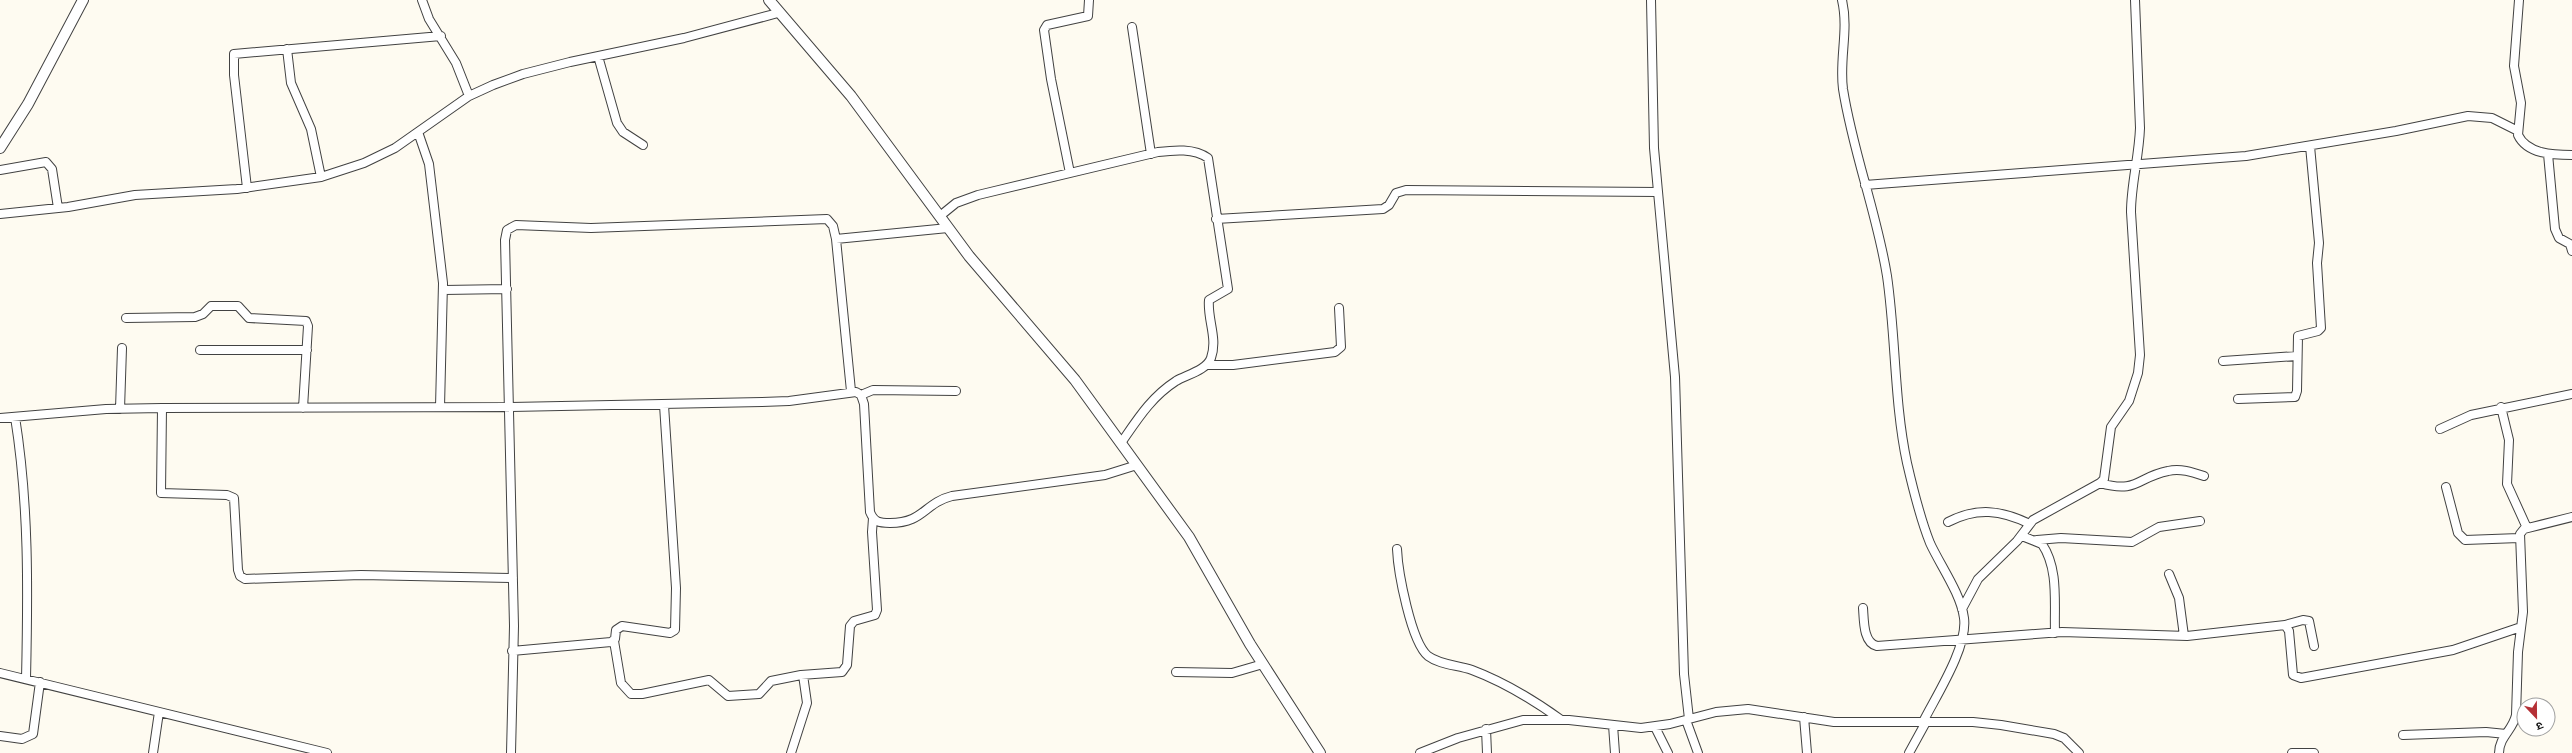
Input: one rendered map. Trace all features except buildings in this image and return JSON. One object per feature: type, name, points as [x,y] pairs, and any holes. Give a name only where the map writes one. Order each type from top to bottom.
[{"type":"street","points":[[0,148],[28,104],[83,0]]},
{"type":"street","points":[[422,0],[424,10],[456,63],[469,96]]},
{"type":"street","points":[[769,0],[778,13],[851,96],[969,256],[1075,380],[1189,537],[1263,664],[1320,753]]},
{"type":"street","points":[[1070,173],[1051,79],[1044,30],[1047,25],[1088,16],[1089,0]]},
{"type":"street","points":[[1652,0],[1652,115],[1675,377],[1684,674],[1687,720],[1698,753]]},
{"type":"street","points":[[1842,0],[1846,29],[1840,62],[1843,89],[1852,138],[1875,217],[1887,275],[1907,463],[1930,541],[1962,609],[1964,625],[1961,639],[1925,722],[1909,753]]},
{"type":"street","points":[[1962,609],[1978,579],[2022,536],[2030,524],[2100,484],[2106,472],[2111,427],[2129,401],[2140,364],[2131,212],[2131,191],[2136,165],[2140,128],[2135,0]]},
{"type":"street","points":[[2519,0],[2514,66],[2521,109],[2516,130],[2520,141],[2526,145],[2548,154],[2572,154]]},
{"type":"street","points":[[0,214],[58,208],[141,195],[247,188],[321,177],[364,163],[394,148],[469,96],[523,74],[598,56],[684,38],[778,13]]},
{"type":"street","points":[[1132,27],[1151,154]]},
{"type":"street","points":[[247,188],[233,56],[240,52],[441,36]]},
{"type":"street","points":[[287,49],[292,83],[311,129],[321,177]]},
{"type":"street","points":[[598,56],[617,123],[623,132],[643,145]]},
{"type":"street","points":[[1865,185],[2246,156],[2310,146],[2468,116],[2492,118],[2516,130]]},
{"type":"street","points":[[418,132],[430,169],[444,290],[440,407]]},
{"type":"street","points":[[2238,399],[2294,397],[2297,391],[2298,336],[2318,332],[2321,328],[2316,264],[2319,244],[2310,146]]},
{"type":"street","points":[[940,216],[950,207],[964,200],[1151,154],[1180,150],[1197,153],[1208,158],[1216,219],[1228,289],[1209,300],[1214,344],[1212,357],[1207,365]]},
{"type":"street","points":[[2548,154],[2555,229],[2559,238],[2570,244],[2572,251]]},
{"type":"street","points":[[0,170],[46,162],[52,169],[58,208]]},
{"type":"street","points":[[1216,219],[1383,209],[1389,205],[1396,193],[1406,190],[1658,192]]},
{"type":"street","points":[[511,753],[513,578],[511,406],[506,234],[510,227],[516,225],[591,228],[823,217],[831,222],[836,239],[851,391]]},
{"type":"street","points":[[836,239],[948,228]]},
{"type":"street","points":[[444,290],[507,289]]},
{"type":"street","points":[[126,318],[195,317],[203,314],[211,306],[233,305],[238,306],[249,318],[306,321],[307,350],[303,408]]},
{"type":"street","points":[[1121,443],[1153,398],[1176,381],[1207,365],[1240,365],[1335,352],[1341,348],[1342,342],[1339,308]]},
{"type":"street","points":[[120,409],[122,348]]},
{"type":"street","points":[[200,350],[307,350]]},
{"type":"street","points":[[2223,361],[2297,356]]},
{"type":"street","points":[[0,418],[120,409],[162,408],[664,405],[789,401],[851,391],[861,395],[873,390],[956,391]]},
{"type":"street","points":[[2440,429],[2471,415],[2501,407],[2572,394]]},
{"type":"street","points":[[664,405],[676,588],[675,630],[670,633],[622,626],[616,630],[614,641],[621,683],[632,694],[642,694],[709,680],[724,694],[736,697],[759,694],[771,681],[803,675],[839,673],[844,670],[848,665],[850,626],[854,621],[876,613],[873,518],[870,512],[864,404],[861,395]]},
{"type":"street","points":[[2501,407],[2508,431],[2507,484],[2527,528]]},
{"type":"street","points":[[162,408],[161,493],[227,495],[234,498],[238,570],[240,576],[245,579],[361,575],[513,578]]},
{"type":"street","points":[[15,417],[24,481],[26,515],[26,679]]},
{"type":"street","points":[[873,518],[880,523],[906,523],[944,498],[1105,475],[1137,465]]},
{"type":"street","points":[[2100,484],[2112,487],[2129,487],[2169,470],[2190,471],[2204,476]]},
{"type":"street","points":[[2446,487],[2458,533],[2465,540],[2519,538]]},
{"type":"street","points":[[1948,522],[1969,512],[1978,511],[2010,515],[2030,524]]},
{"type":"street","points":[[2499,753],[2500,742],[2514,724],[2516,715],[2518,652],[2523,612],[2519,538],[2521,531],[2527,528],[2572,517]]},
{"type":"street","points":[[2022,536],[2037,540],[2061,538],[2132,542],[2159,527],[2200,521]]},
{"type":"street","points":[[2037,540],[2047,550],[2053,572],[2055,632]]},
{"type":"street","points":[[1397,549],[1403,594],[1417,637],[1427,655],[1433,659],[1471,670],[1509,686],[1527,695],[1560,719]]},
{"type":"street","points":[[2169,574],[2180,598],[2184,636]]},
{"type":"street","points":[[1863,608],[1868,638],[1874,646],[2055,632],[2184,636],[2285,625],[2302,620],[2309,621],[2314,646]]},
{"type":"street","points":[[2285,625],[2289,631],[2292,675],[2301,678],[2453,650],[2521,627]]},
{"type":"street","points":[[512,651],[614,641]]},
{"type":"street","points":[[1176,672],[1232,673],[1263,664]]},
{"type":"street","points":[[0,673],[327,753]]},
{"type":"street","points":[[791,753],[807,704],[803,675]]},
{"type":"street","points":[[0,736],[22,739],[33,734],[40,682]]},
{"type":"street","points":[[1420,753],[1486,729],[1523,720],[1560,719],[1613,725],[1655,727],[1716,712],[1748,709],[1804,717],[1867,723],[1973,722],[2038,730],[2064,738],[2079,753]]},
{"type":"street","points":[[153,753],[159,712]]},
{"type":"street","points":[[1804,717],[1807,753]]},
{"type":"street","points":[[1613,725],[1615,753]]},
{"type":"street","points":[[1655,727],[1668,753]]},
{"type":"street","points":[[1486,729],[1487,753]]},
{"type":"street","points":[[2402,735],[2486,732],[2506,734]]},
{"type":"street","points":[[2292,753],[2314,753]]}]
